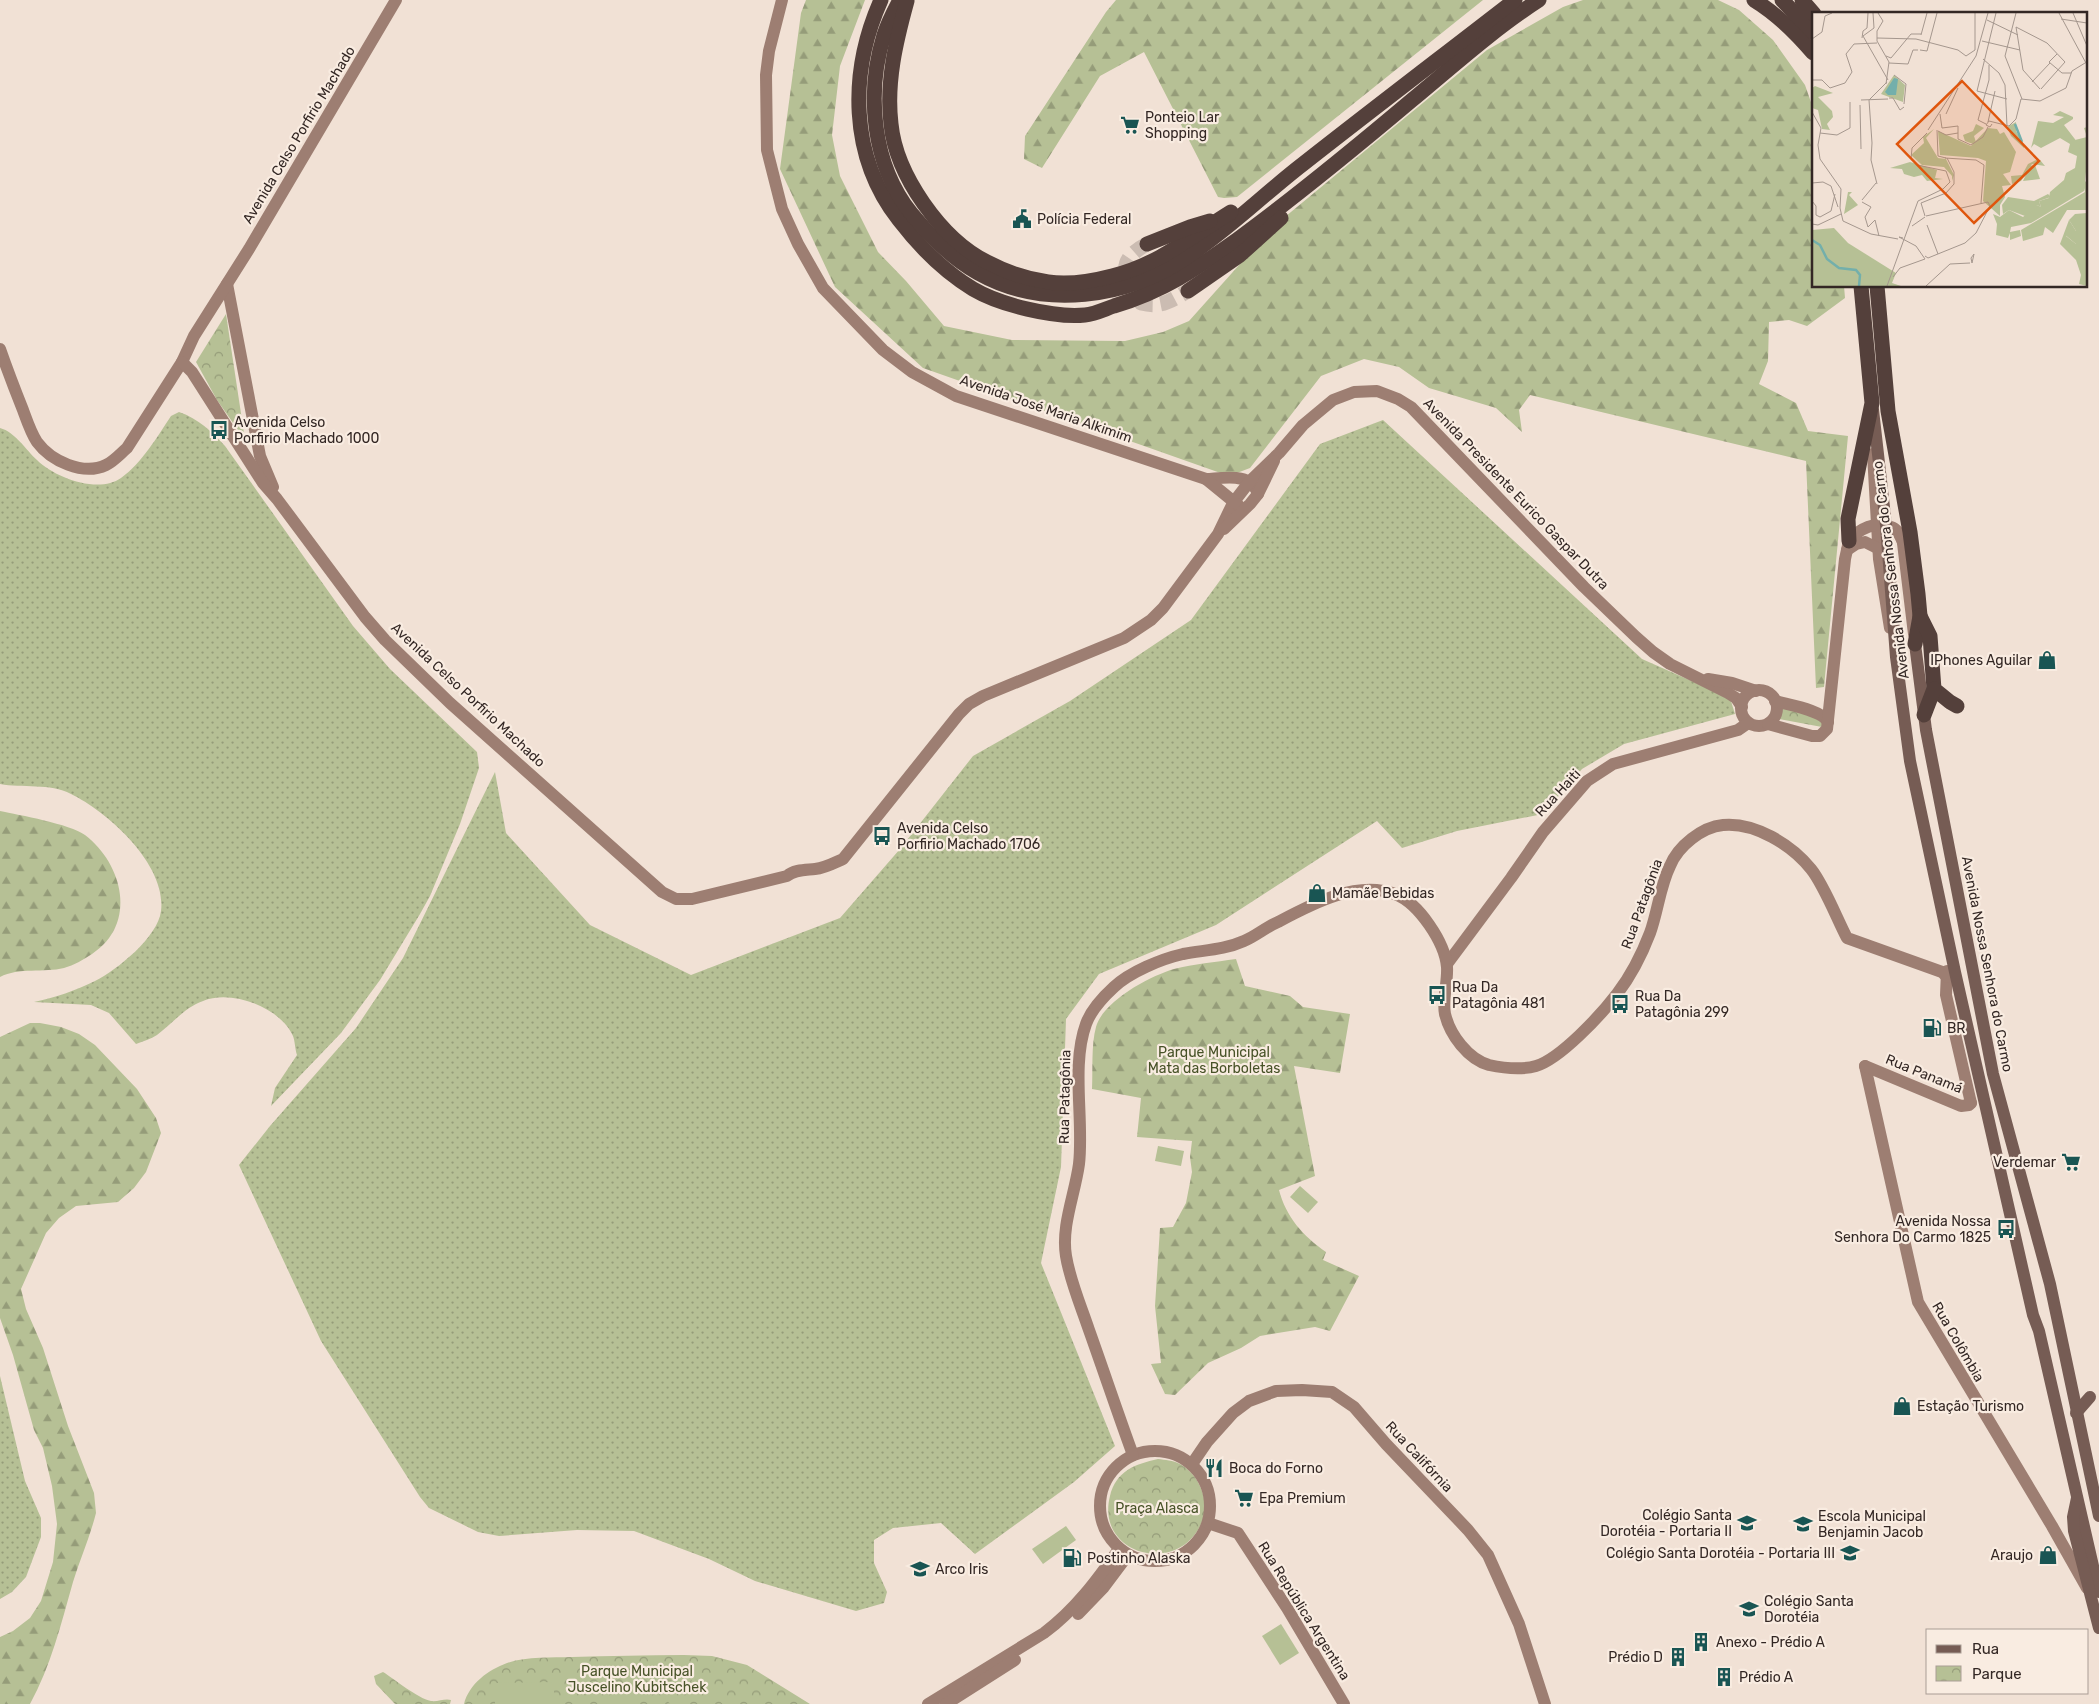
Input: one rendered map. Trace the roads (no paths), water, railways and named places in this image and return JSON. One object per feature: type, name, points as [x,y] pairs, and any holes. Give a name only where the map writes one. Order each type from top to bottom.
[{"type":"highway","points":[[881,0],[869,27],[858,93],[860,130],[866,157],[876,185],[892,210],[912,237],[944,267],[974,290],[1021,308],[1051,314],[1087,315],[1131,301],[1167,286],[1208,260],[1326,173],[1467,54],[1539,0]]},
{"type":"highway","points":[[900,0],[884,34],[874,94],[875,126],[891,181],[914,216],[936,240],[978,273],[1013,288],[1038,293],[1078,296],[1122,288],[1157,274],[1187,258],[1277,184],[1515,0]]},
{"type":"highway","points":[[908,0],[891,71],[891,124],[895,147],[904,172],[917,195],[958,242],[986,262],[1020,276],[1050,282],[1079,282],[1135,270],[1167,255],[1221,218],[1277,184]]},
{"type":"highway","points":[[1754,0],[1768,8],[1787,25],[1812,53]]},
{"type":"highway","points":[[1782,0],[1812,31]]},
{"type":"highway","points":[[1802,0],[1812,12]]},
{"type":"highway","points":[[1188,291],[1240,255],[1292,208],[1326,173]]},
{"type":"highway","points":[[1147,244],[1190,227],[1221,218]]},
{"type":"highway","points":[[1848,545],[1848,519],[1872,403],[1861,288]]},
{"type":"highway","points":[[1877,288],[1888,411],[1910,532],[1920,616],[1915,644]]},
{"type":"highway","points":[[1920,616],[1932,646],[1934,689],[1924,715]]},
{"type":"highway","points":[[1934,689],[1957,706]]},
{"type":"main road","points":[[1872,403],[1889,608]]},
{"type":"main road","name":"Avenida Nossa Senhora do Carmo","points":[[1889,608],[1910,760],[1948,939],[2033,1314],[2078,1493],[2073,1517],[2079,1526]]},
{"type":"main road","name":"Avenida Nossa Senhora do Carmo","points":[[1915,644],[1924,715],[1993,1074],[2050,1284],[2099,1517]]},
{"type":"main road","points":[[2076,1413],[2090,1397]]},
{"type":"main road","points":[[2085,1452],[2099,1485]]},
{"type":"main road","points":[[2099,1517],[2079,1526],[2095,1593],[2099,1628]]},
{"type":"main road","points":[[2095,1593],[2092,1599],[2099,1605]]},
{"type":"street","name":"Avenida Celso Porfirio Machado","points":[[396,0],[194,336],[182,362],[192,372],[263,483],[365,617],[385,640],[450,703],[662,892]]},
{"type":"street","name":"Avenida José Maria Alkimim","points":[[782,0],[769,51],[766,75],[767,150],[782,209],[798,244],[823,288],[883,350],[912,372],[956,396],[1206,479],[1241,478],[1250,481]]},
{"type":"street","name":"Avenida Celso Porfirio Machado","points":[[227,284],[260,456],[277,499]]},
{"type":"street","points":[[0,349],[33,436],[38,444],[48,454],[62,463],[74,467],[92,468],[105,466],[127,448],[182,362]]},
{"type":"street","name":"Avenida Presidente Eurico Gaspar Dutra","points":[[1218,534],[1233,503],[1250,481],[1279,453],[1303,425],[1333,400],[1354,392],[1376,392],[1398,399],[1424,418],[1584,587],[1636,637],[1670,664],[1736,698],[1742,707]]},
{"type":"street","name":"Avenida Nossa Senhora do Carmo","points":[[1888,411],[1915,644]]},
{"type":"street","name":"Avenida Presidente Eurico Gaspar Dutra","points":[[662,892],[676,899],[692,899],[787,876],[792,878],[843,859],[930,749],[969,704],[983,696],[1124,638],[1140,629],[1163,608],[1218,534],[1258,494],[1279,453]]},
{"type":"street","name":"Avenida José Maria Alkimim","points":[[1206,479],[1233,503]]},
{"type":"street","points":[[1250,481],[1255,485],[1258,494]]},
{"type":"street","points":[[1233,503],[1240,507],[1250,504]]},
{"type":"street","points":[[1768,724],[1777,711],[1775,701],[1767,692],[1756,691],[1746,697],[1742,707],[1743,716],[1748,723],[1758,726],[1768,724],[1816,737],[1825,731],[1828,722],[1848,545],[1859,531],[1881,525],[1892,527],[1898,532],[1903,542]]},
{"type":"street","name":"Avenida Nossa Senhora do Carmo","points":[[1881,525],[1878,549],[1889,608]]},
{"type":"street","points":[[1848,545],[1865,542],[1878,549]]},
{"type":"street","points":[[1889,608],[1905,608],[1910,603]]},
{"type":"street","name":"Avenida Presidente Eurico Gaspar Dutra","points":[[1702,679],[1726,681],[1756,691]]},
{"type":"street","points":[[1816,712],[1822,707],[1830,694]]},
{"type":"street","points":[[1775,701],[1816,712],[1824,716],[1828,722]]},
{"type":"street","name":"Rua Haiti","points":[[1447,964],[1543,832],[1587,781],[1613,764],[1738,730],[1748,723]]},
{"type":"street","name":"Rua Patagônia","points":[[1133,1455],[1074,1285],[1065,1252],[1067,1222],[1079,1162],[1080,1048],[1085,1026],[1093,1009],[1117,984],[1158,962],[1185,954],[1220,949],[1244,941],[1278,921],[1353,890],[1375,888],[1398,895],[1414,905],[1426,918],[1447,964],[1445,1013],[1453,1033],[1467,1052],[1485,1064],[1509,1068],[1537,1066],[1561,1051],[1596,1019],[1619,992],[1636,964],[1650,933],[1669,866],[1680,849],[1694,837],[1722,825],[1740,826],[1762,832],[1790,848],[1812,870],[1847,938],[1936,970]]},
{"type":"street","name":"Avenida Nossa Senhora do Carmo","points":[[1948,939],[1946,995],[1971,1103]]},
{"type":"street","points":[[1936,970],[1947,962]]},
{"type":"street","points":[[1936,970],[1942,972],[1947,977]]},
{"type":"street","name":"Rua Panamá","points":[[1866,1066],[1961,1106],[1971,1103]]},
{"type":"street","name":"Rua Colômbia","points":[[1866,1066],[1918,1302],[2052,1526],[2095,1593]]},
{"type":"street","points":[[1971,1103],[1986,1105]]},
{"type":"street","name":"Rua Califórnia","points":[[1192,1464],[1207,1442],[1233,1413],[1249,1401],[1276,1391],[1332,1392],[1354,1407],[1386,1444],[1468,1530],[1488,1555],[1519,1624],[1545,1704]]},
{"type":"street","points":[[1148,1451],[1164,1452],[1178,1456],[1192,1464],[1199,1472],[1208,1492],[1210,1507],[1208,1523],[1200,1538],[1189,1550],[1175,1558],[1159,1562],[1143,1561],[1123,1552],[1110,1540],[1100,1516],[1099,1501],[1103,1487],[1110,1474],[1120,1463],[1133,1455],[1148,1451]]},
{"type":"street","name":"Rua República Argentina","points":[[1208,1523],[1238,1533],[1287,1608],[1344,1704]]},
{"type":"street","points":[[2052,1526],[2062,1534],[2069,1534],[2079,1526]]},
{"type":"street","points":[[928,1704],[1044,1633],[1060,1621],[1123,1552]]},
{"type":"street","points":[[946,1704],[1065,1626],[1104,1587],[1123,1552]]},
{"type":"tunnel","points":[[1147,244],[1130,257],[1126,270],[1130,285],[1141,303],[1160,304],[1171,301],[1188,291]]},
{"type":"place","name":"Ponteio Lar Shopping","points":[[1130,125]]},
{"type":"place","name":"Polícia Federal","points":[[1022,219]]},
{"type":"place","name":"Avenida Celso Porfirio Machado 1000","points":[[219,430]]},
{"type":"place","name":"IPhones Aguilar","points":[[2047,660]]},
{"type":"place","name":"Avenida Celso Porfirio Machado 1706","points":[[882,836]]},
{"type":"place","name":"Mamãe Bebidas","points":[[1317,893]]},
{"type":"place","name":"Rua Da Patagônia 481","points":[[1437,995]]},
{"type":"place","name":"Rua Da Patagônia 299","points":[[1620,1004]]},
{"type":"place","name":"BR","points":[[1932,1028]]},
{"type":"place","name":"Verdemar","points":[[2071,1162]]},
{"type":"place","name":"Avenida Nossa Senhora Do Carmo 1825","points":[[2006,1229]]},
{"type":"place","name":"Estação Turismo","points":[[1902,1406]]},
{"type":"place","name":"Boca do Forno","points":[[1214,1468]]},
{"type":"place","name":"Epa Premium","points":[[1244,1498]]},
{"type":"place","name":"Colégio Santa Dorotéia - Portaria II","points":[[1747,1523]]},
{"type":"place","name":"Escola Municipal Benjamin Jacob","points":[[1803,1524]]},
{"type":"place","name":"Colégio Santa Dorotéia - Portaria III","points":[[1850,1553]]},
{"type":"place","name":"Araujo","points":[[2048,1555]]},
{"type":"place","name":"Postinho Alaska","points":[[1072,1558]]},
{"type":"place","name":"Arco Iris","points":[[920,1569]]},
{"type":"place","name":"Colégio Santa Dorotéia","points":[[1749,1609]]},
{"type":"place","name":"Anexo - Prédio A","points":[[1701,1642]]},
{"type":"place","name":"Prédio D","points":[[1678,1657]]},
{"type":"place","name":"Prédio A","points":[[1724,1677]]},
{"type":"park label","name":"Parque Municipal Mata das Borboletas","points":[[1214,1060]]},
{"type":"park label","name":"Praça Alasca","points":[[1157,1508]]},
{"type":"park label","name":"Parque Municipal Juscelino Kubitschek","points":[[637,1679]]}]
